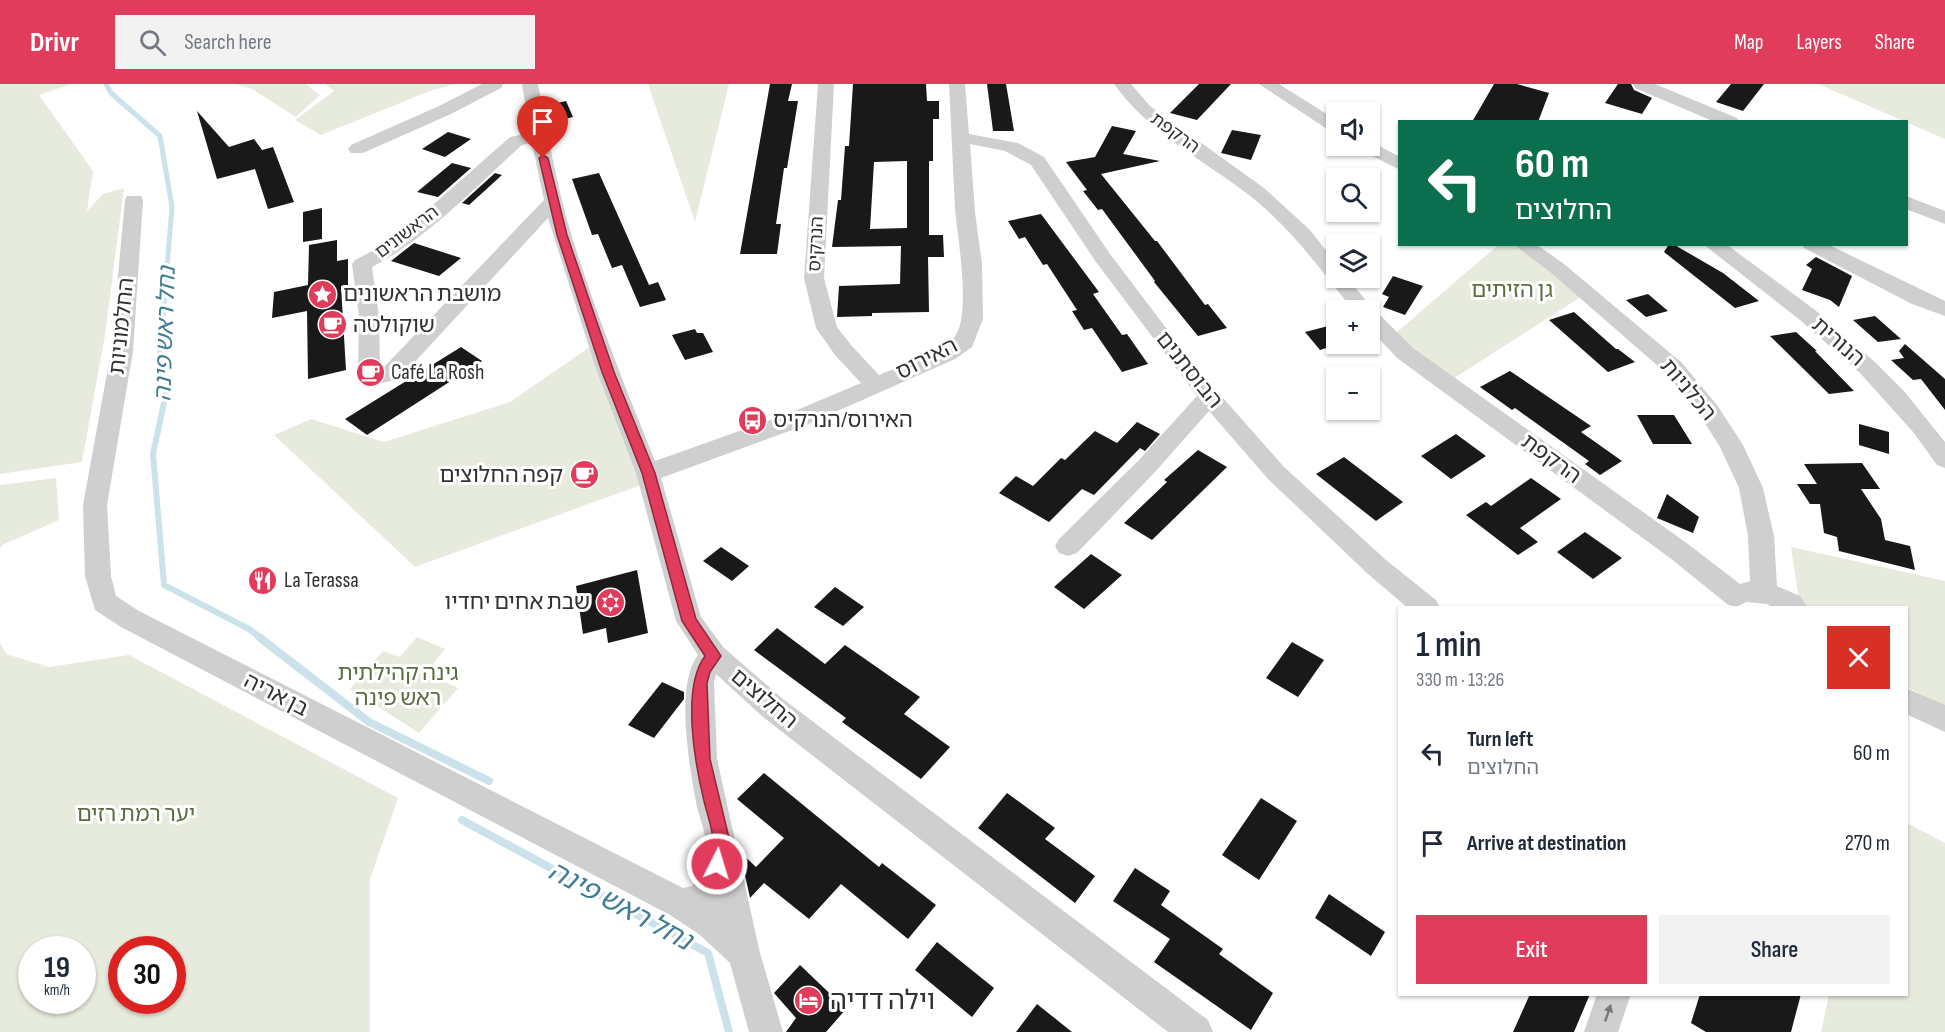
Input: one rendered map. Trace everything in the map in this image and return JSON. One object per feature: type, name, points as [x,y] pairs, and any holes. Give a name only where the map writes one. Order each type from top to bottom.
[{"type":"street","points":[[357,149],[445,110],[495,84]]},
{"type":"street","name":"החלוצים","points":[[530,84],[539,136],[562,235],[608,372],[648,473],[689,621],[714,656],[801,729],[1196,1032]]},
{"type":"street","name":"הנרקיס","points":[[826,84],[814,278],[828,328],[843,350],[875,384]]},
{"type":"street","name":"האירוס","points":[[648,473],[798,419],[947,354],[964,342],[970,331],[972,264],[957,84]]},
{"type":"street","name":"הרקפת","points":[[1122,84],[1144,110],[1257,192],[1303,234],[1326,263]]},
{"type":"street","points":[[1267,84],[1326,121]]},
{"type":"street","points":[[1641,84],[1726,120]]},
{"type":"street","name":"הראשונים","points":[[539,136],[516,141],[398,243],[362,264],[369,316],[369,379],[392,373],[553,202]]},
{"type":"street","name":"הבוסתנים","points":[[963,138],[1004,144],[1026,152],[1038,161],[1103,258],[1209,397],[1276,473],[1377,567],[1425,606]]},
{"type":"street","points":[[1380,153],[1398,164]]},
{"type":"street","name":"החלמוניות","points":[[104,451],[122,351],[134,200]]},
{"type":"street","points":[[1908,203],[1945,218]]},
{"type":"street","name":"הכלניות","points":[[1525,246],[1557,268],[1674,368],[1709,411],[1731,445],[1751,488],[1761,536],[1764,592]]},
{"type":"street","name":"הנורית","points":[[1715,246],[1761,279],[1876,375],[1930,436],[1945,459]]},
{"type":"street","points":[[1815,246],[1920,299],[1945,309]]},
{"type":"street","name":"הרקפת","points":[[1346,288],[1356,300]]},
{"type":"street","name":"הרקפת","points":[[1380,327],[1405,353],[1679,550],[1732,602]]},
{"type":"street","points":[[1068,546],[1147,466],[1209,397]]},
{"type":"street","name":"בן אריה","points":[[104,451],[95,505],[98,576],[104,602],[130,619],[681,904],[711,924],[744,952]]},
{"type":"street","points":[[1732,602],[1753,591],[1777,596],[1792,606]]},
{"type":"street","points":[[714,656],[703,670],[700,683],[702,759],[744,952],[766,1032]]},
{"type":"street","points":[[1908,700],[1945,719]]},
{"type":"street","points":[[681,904],[700,900],[712,885],[721,842]]},
{"type":"street","points":[[1601,1032],[1613,996]]},
{"type":"green space","points":[[0,84],[71,84],[39,95],[93,171],[87,211],[103,194],[124,188],[105,335],[82,462],[0,474]]},
{"type":"green space","points":[[236,84],[306,84],[320,95],[296,117],[252,89]]},
{"type":"green space","points":[[325,84],[455,84],[430,91],[321,135],[295,120],[334,91]]},
{"type":"green space","points":[[648,84],[729,84],[695,222]]},
{"type":"green space","points":[[1818,84],[1945,84],[1945,139],[1908,123],[1908,120],[1901,120]]},
{"type":"green space","name":"גן הזיתים","points":[[1497,246],[1523,246],[1587,293],[1445,384],[1389,339]]},
{"type":"green space","points":[[591,346],[641,485],[415,567],[274,435],[311,419],[384,442],[510,402]]},
{"type":"green space","points":[[56,478],[59,520],[2,545],[0,549],[0,485]]},
{"type":"green space","points":[[1791,547],[1945,581],[1945,707],[1908,688],[1908,606],[1806,606],[1799,600]]},
{"type":"green space","name":"גינה קהילתית ראש פינה","points":[[417,637],[445,649],[426,673],[458,688],[419,733],[350,689],[383,651],[400,657]]},
{"type":"green space","name":"יער רמת רזים","points":[[0,643],[6,654],[49,667],[129,655],[398,798],[370,879],[370,1032],[0,1032]]},
{"type":"green space","points":[[1908,824],[1945,843],[1945,1032],[1821,1032],[1829,996],[1908,996]]},
{"type":"building","points":[[770,84],[792,84],[788,101],[798,101],[787,168],[784,168],[776,224],[781,224],[777,254],[740,254]]},
{"type":"building","points":[[853,84],[926,84],[927,101],[939,101],[939,119],[933,119],[933,161],[929,161],[929,235],[943,235],[944,257],[928,257],[929,312],[872,313],[872,316],[837,317],[839,286],[900,284],[901,246],[832,247],[838,200],[841,200],[845,146],[849,146]],"holes":[[[907,161],[907,228],[870,229],[874,162]]]},
{"type":"building","points":[[987,84],[1006,84],[1014,131],[993,131]]},
{"type":"building","points":[[1199,84],[1231,84],[1197,120],[1170,113]]},
{"type":"building","points":[[1494,84],[1517,84],[1549,93],[1539,120],[1473,120]]},
{"type":"building","points":[[1618,84],[1631,84],[1634,90],[1652,98],[1642,114],[1605,103]]},
{"type":"building","points":[[1731,84],[1764,84],[1743,111],[1716,102]]},
{"type":"building","points":[[566,101],[573,117],[548,123],[545,106]]},
{"type":"building","points":[[197,111],[229,147],[254,139],[262,150],[273,147],[294,202],[268,209],[255,169],[217,179]]},
{"type":"building","points":[[1112,126],[1136,131],[1123,154],[1160,161],[1101,174],[1157,241],[1205,305],[1208,304],[1227,328],[1198,336],[1154,282],[1102,209],[1098,210],[1083,191],[1087,190],[1066,162],[1095,157]]},
{"type":"building","points":[[1232,130],[1261,135],[1251,160],[1221,153]]},
{"type":"building","points":[[448,132],[471,139],[445,157],[422,149]]},
{"type":"building","points":[[452,163],[471,168],[438,197],[417,192]]},
{"type":"building","points":[[495,173],[502,175],[469,205],[462,203]]},
{"type":"building","points":[[599,173],[649,285],[658,282],[666,300],[640,307],[622,265],[612,268],[598,234],[592,235],[572,179]]},
{"type":"building","points":[[322,208],[322,239],[303,242],[303,212]]},
{"type":"building","points":[[1041,214],[1099,292],[1093,294],[1122,335],[1127,334],[1148,364],[1122,372],[1092,328],[1084,330],[1072,311],[1077,310],[1047,264],[1043,265],[1025,237],[1019,239],[1008,221]]},
{"type":"building","points":[[337,240],[337,261],[348,259],[348,285],[341,286],[346,370],[308,379],[307,311],[272,318],[274,292],[308,285],[309,245]]},
{"type":"building","points":[[414,243],[461,258],[439,276],[391,261]]},
{"type":"building","points":[[1668,246],[1676,246],[1723,273],[1759,301],[1735,308],[1664,252]]},
{"type":"building","points":[[1816,257],[1852,276],[1839,307],[1830,300],[1802,290],[1812,269],[1806,265]]},
{"type":"building","points":[[1393,276],[1423,286],[1405,315],[1383,307],[1389,297],[1382,294]]},
{"type":"building","points":[[1648,294],[1668,311],[1646,317],[1626,300]]},
{"type":"building","points":[[1574,312],[1616,349],[1635,362],[1608,372],[1549,320]]},
{"type":"building","points":[[1875,316],[1901,339],[1878,342],[1853,320]]},
{"type":"building","points":[[1326,327],[1326,348],[1320,350],[1305,332]]},
{"type":"building","points":[[695,329],[697,333],[703,333],[713,352],[685,360],[672,335]]},
{"type":"building","points":[[1796,332],[1854,391],[1829,394],[1770,336]]},
{"type":"building","points":[[1905,344],[1945,379],[1945,410],[1921,379],[1913,380],[1891,360],[1904,358],[1899,351]]},
{"type":"building","points":[[461,347],[482,361],[367,435],[345,419]]},
{"type":"building","points":[[1510,371],[1591,426],[1581,432],[1622,461],[1600,475],[1585,464],[1589,461],[1515,408],[1512,410],[1480,387]]},
{"type":"building","points":[[1637,415],[1674,415],[1692,444],[1653,444]]},
{"type":"building","points":[[1137,422],[1160,434],[1145,451],[1140,448],[1094,495],[1082,489],[1049,522],[999,493],[1016,476],[1033,486],[1061,458],[1065,460],[1095,431],[1117,443]]},
{"type":"building","points":[[1859,424],[1889,432],[1889,454],[1859,445]]},
{"type":"building","points":[[1456,434],[1486,456],[1451,479],[1421,456]]},
{"type":"building","points":[[1198,450],[1227,467],[1152,540],[1124,523],[1167,482],[1164,480]]},
{"type":"building","points":[[1344,457],[1403,502],[1376,521],[1316,474]]},
{"type":"building","points":[[1862,463],[1880,489],[1861,489],[1881,519],[1885,540],[1910,546],[1915,570],[1839,551],[1837,537],[1824,533],[1820,504],[1810,504],[1797,484],[1817,484],[1804,464]]},
{"type":"building","points":[[1531,478],[1561,499],[1520,528],[1538,542],[1518,555],[1466,515],[1486,502],[1491,506]]},
{"type":"building","points":[[1667,494],[1699,517],[1693,533],[1657,518]]},
{"type":"building","points":[[1585,532],[1622,558],[1593,579],[1557,552]]},
{"type":"building","points":[[721,547],[749,566],[732,581],[703,561]]},
{"type":"building","points":[[1091,554],[1122,575],[1084,609],[1054,587]]},
{"type":"building","name":"שבת אחים יחדיו","points":[[637,570],[648,633],[608,643],[606,628],[583,634],[576,586]]},
{"type":"building","points":[[835,587],[864,607],[843,626],[814,607]]},
{"type":"building","points":[[777,628],[825,664],[845,645],[920,697],[904,714],[950,747],[921,779],[842,722],[846,718],[754,650]]},
{"type":"building","points":[[1292,642],[1324,660],[1298,697],[1266,678]]},
{"type":"building","points":[[662,682],[684,692],[684,699],[654,738],[628,725]]},
{"type":"building","points":[[764,773],[879,867],[882,863],[936,905],[908,939],[841,884],[809,919],[764,883],[750,898],[740,852],[756,867],[784,838],[737,799]]},
{"type":"building","points":[[1007,793],[1055,828],[1045,839],[1095,876],[1075,903],[978,828]]},
{"type":"building","points":[[1261,798],[1297,821],[1259,880],[1222,855]]},
{"type":"building","points":[[1135,868],[1170,891],[1161,905],[1223,949],[1219,954],[1273,993],[1251,1030],[1154,962],[1170,939],[1113,901]]},
{"type":"building","points":[[1329,894],[1385,932],[1371,956],[1315,918]]},
{"type":"building","points":[[937,942],[994,988],[972,1017],[915,970]]},
{"type":"building","name":"וילה דדיה","points":[[800,965],[846,1009],[826,1032],[786,1032],[796,1018],[774,993]]},
{"type":"building","points":[[1529,996],[1589,996],[1574,1032],[1513,1032]]},
{"type":"building","points":[[1699,996],[1800,996],[1791,1032],[1706,1032],[1691,1023]]},
{"type":"building","points":[[1037,1004],[1072,1032],[1016,1032]]},
{"type":"waterway","name":"נחל ראש פינה","points":[[106,84],[111,93],[160,136],[172,207],[162,328]]},
{"type":"waterway","name":"נחל ראש פינה","points":[[162,327],[160,356],[167,389],[153,454],[164,585],[249,629],[261,638]]},
{"type":"waterway","name":"נחל ראש פינה","points":[[259,637],[369,722],[489,781]]},
{"type":"waterway","name":"נחל ראש פינה","points":[[462,820],[708,953],[729,1032]]},
{"type":"place","name":"מושבת הראשונים","points":[[322,294]]},
{"type":"place","name":"שוקולטה","points":[[332,325]]},
{"type":"place","name":"Café La Rosh","points":[[370,372]]},
{"type":"place","name":"האירוס/הנרקיס","points":[[752,420]]},
{"type":"place","name":"קפה החלוצים","points":[[584,475]]},
{"type":"place","name":"La Terassa","points":[[263,580]]},
{"type":"place","name":"שבת אחים יחדיו","points":[[611,602]]},
{"type":"place","name":"וילה דדיה","points":[[809,1001]]},
{"type":"route","points":[[543,158],[562,235],[608,372],[648,473],[689,621],[714,656],[703,670],[700,683],[702,759],[721,842],[717,864]]}]
